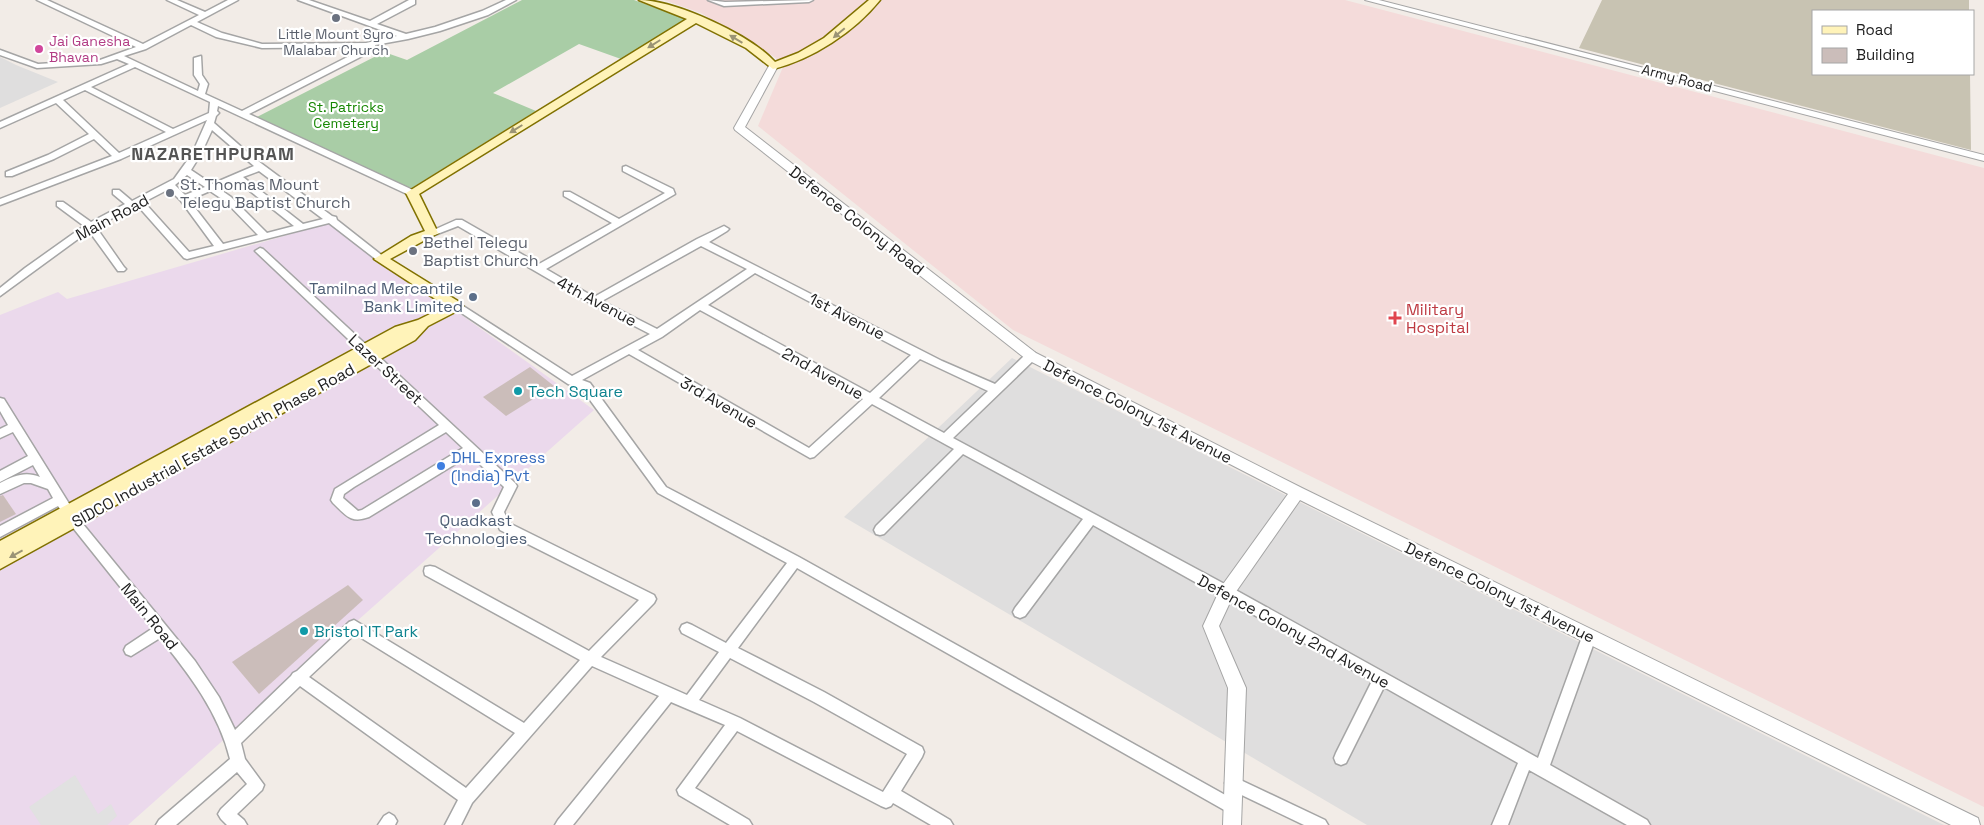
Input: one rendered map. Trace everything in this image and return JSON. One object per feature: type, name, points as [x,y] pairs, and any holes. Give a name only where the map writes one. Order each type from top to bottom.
[{"type":"main road","points":[[644,0],[696,18],[757,52],[769,60],[773,66],[797,59],[825,44],[875,0]]},
{"type":"main road","points":[[456,306],[381,259],[416,239],[432,233],[412,193],[696,18]]},
{"type":"main road","name":"SIDCO Industrial Estate South Phase Road","points":[[0,549],[68,510],[368,354],[410,337],[423,323],[456,306]]},
{"type":"main road","name":"SIDCO Industrial Estate South Phase Road","points":[[0,562],[68,510]]},
{"type":"street","points":[[41,0],[144,47]]},
{"type":"street","points":[[171,0],[205,15]]},
{"type":"street","points":[[0,52],[37,66],[83,64],[119,57],[144,47],[234,0]]},
{"type":"street","points":[[302,0],[408,37]]},
{"type":"street","points":[[192,23],[219,36],[262,46],[378,44],[467,19],[512,0]]},
{"type":"street","points":[[707,8],[714,1],[809,0]]},
{"type":"street","name":"Army Road","points":[[1369,0],[1984,158]]},
{"type":"street","points":[[371,24],[412,2]]},
{"type":"street","points":[[243,114],[378,44]]},
{"type":"street","points":[[119,57],[412,193]]},
{"type":"street","points":[[198,58],[198,75],[204,84],[201,94]]},
{"type":"street","points":[[0,125],[136,64]]},
{"type":"street","name":"Defence Colony Road","points":[[773,66],[738,128],[1031,356]]},
{"type":"street","points":[[85,87],[173,132]]},
{"type":"street","points":[[57,99],[118,157]]},
{"type":"street","name":"Main Road","points":[[1,292],[28,270],[90,226],[172,186],[187,171],[210,124],[215,113],[214,100]]},
{"type":"street","points":[[0,202],[118,157],[215,113]]},
{"type":"street","points":[[210,124],[234,147],[381,259]]},
{"type":"street","points":[[9,174],[51,157],[94,135]]},
{"type":"street","points":[[184,199],[260,167]]},
{"type":"street","points":[[538,269],[670,194],[670,191],[626,168]]},
{"type":"street","points":[[187,171],[228,199],[265,236]]},
{"type":"street","points":[[237,177],[301,227]]},
{"type":"street","points":[[172,186],[221,248]]},
{"type":"street","points":[[116,192],[136,204],[188,256],[332,220]]},
{"type":"street","points":[[567,194],[620,222]]},
{"type":"street","points":[[60,204],[90,226],[121,269]]},
{"type":"street","name":"4th Avenue","points":[[432,233],[459,222],[594,301],[658,334]]},
{"type":"street","points":[[594,301],[700,241],[724,230]]},
{"type":"street","name":"1st Avenue","points":[[700,241],[919,354],[995,389]]},
{"type":"street","name":"Lazer Street","points":[[260,251],[511,486],[498,512],[504,526],[649,599],[590,659]]},
{"type":"street","points":[[572,381],[658,334],[702,306],[754,268]]},
{"type":"street","points":[[456,306],[572,381],[586,386],[662,490],[796,561],[1231,806]]},
{"type":"street","name":"2nd Avenue","points":[[702,306],[945,439]]},
{"type":"street","name":"3rd Avenue","points":[[628,349],[810,454],[869,399]]},
{"type":"street","points":[[869,399],[919,354]]},
{"type":"street","points":[[945,439],[1031,356]]},
{"type":"street","name":"Defence Colony 1st Avenue","points":[[1031,356],[1297,492],[1971,825]]},
{"type":"street","name":"Main Road","points":[[0,402],[68,510],[190,665],[214,702],[233,741],[238,762],[257,785],[226,814],[239,825]]},
{"type":"street","points":[[0,434],[15,426]]},
{"type":"street","points":[[446,426],[350,484],[339,492],[338,500],[356,516],[365,514],[471,449]]},
{"type":"street","name":"Defence Colony 2nd Avenue","points":[[945,439],[963,447],[1090,519],[1227,592],[1380,680],[1642,825]]},
{"type":"street","points":[[880,530],[963,447]]},
{"type":"street","points":[[0,478],[35,458]]},
{"type":"street","points":[[0,489],[29,478],[45,485],[52,485]]},
{"type":"street","points":[[1232,825],[1231,806],[1237,688],[1211,626],[1227,592],[1297,492]]},
{"type":"street","points":[[0,532],[68,510]]},
{"type":"street","points":[[1020,612],[1090,519]]},
{"type":"street","points":[[689,703],[796,561]]},
{"type":"street","points":[[430,572],[590,659],[735,723],[886,801],[917,752],[820,697],[687,629]]},
{"type":"street","points":[[233,741],[298,677],[354,626],[525,731]]},
{"type":"street","points":[[131,650],[161,630]]},
{"type":"street","points":[[1541,769],[1589,637]]},
{"type":"street","points":[[454,825],[467,798],[590,659]]},
{"type":"street","points":[[298,677],[467,798]]},
{"type":"street","points":[[1341,758],[1380,680]]},
{"type":"street","points":[[563,825],[669,694]]},
{"type":"street","points":[[735,723],[684,790],[744,825]]},
{"type":"street","points":[[1500,825],[1526,760]]},
{"type":"street","points":[[164,825],[238,762]]},
{"type":"street","points":[[1232,783],[1320,825]]},
{"type":"street","points":[[891,793],[945,825]]},
{"type":"shaded area","points":[[664,0],[1345,0],[1984,168],[1984,807],[1013,330],[758,126],[783,67],[776,58],[701,13]]},
{"type":"shaded area","points":[[1602,0],[1969,0],[1969,10],[1812,10],[1812,75],[1970,75],[1971,150],[1579,48]]},
{"type":"shaded area","points":[[0,57],[16,65],[58,82],[0,108]]},
{"type":"shaded area","points":[[332,222],[594,410],[128,825],[0,825],[0,315],[58,292],[67,299]]},
{"type":"shaded area","points":[[1012,358],[1944,825],[1367,825],[844,517]]},
{"type":"shaded area","points":[[75,775],[98,814],[111,804],[117,816],[107,825],[41,825],[29,807]]},
{"type":"green space","name":"St. Patricks Cemetery","points":[[522,0],[634,0],[687,19],[621,59],[579,44],[493,93],[536,111],[410,189],[255,118],[384,52],[407,60]]},
{"type":"building","name":"Tech Square","points":[[530,367],[554,386],[506,416],[483,397]]},
{"type":"building","points":[[3,495],[16,514],[0,522],[0,496]]},
{"type":"building","name":"Bristol IT Park","points":[[348,585],[363,600],[259,694],[232,662]]},
{"type":"place","name":"Little Mount Syro Malabar Church","points":[[336,18]]},
{"type":"place","name":"Jai Ganesha Bhavan","points":[[39,49]]},
{"type":"place","name":"St. Thomas Mount Telegu Baptist Church","points":[[170,193]]},
{"type":"place","name":"Bethel Telegu Baptist Church","points":[[413,251]]},
{"type":"place","name":"Tamilnad Mercantile Bank Limited","points":[[473,297]]},
{"type":"place","name":"Military Hospital","points":[[1395,318]]},
{"type":"place","name":"Tech Square","points":[[518,391]]},
{"type":"place","name":"DHL Express (India) Pvt","points":[[441,466]]},
{"type":"place","name":"Quadkast Technologies","points":[[476,503]]},
{"type":"place","name":"Bristol IT Park","points":[[304,631]]},
{"type":"district","name":"NAZARETHPURAM","points":[[213,154]]}]
